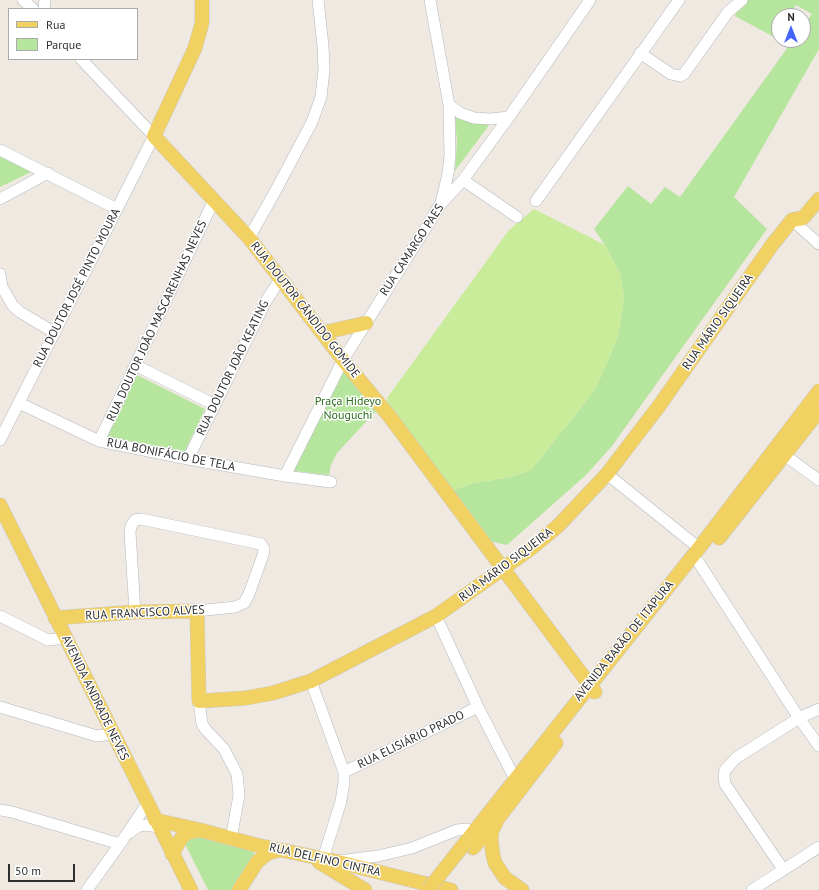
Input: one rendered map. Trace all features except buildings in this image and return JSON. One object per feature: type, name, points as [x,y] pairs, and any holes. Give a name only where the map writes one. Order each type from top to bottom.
[{"type":"main road","points":[[154,136],[195,48],[202,23],[202,0]]},
{"type":"main road","name":"RUA DOUTOR CÂNDIDO GOMIDE","points":[[154,136],[249,238],[343,360],[390,417],[592,689]]},
{"type":"main road","name":"RUA MÁRIO SIQUEIRA","points":[[199,701],[246,698],[273,693],[311,682],[436,616],[529,550],[558,526],[607,474],[659,406],[763,257],[792,220],[803,218],[819,199]]},
{"type":"main road","points":[[322,333],[366,323]]},
{"type":"main road","name":"AVENIDA BARÃO DE ITAPURA","points":[[440,890],[470,841],[515,779],[699,563],[780,451],[819,391]]},
{"type":"main road","name":"AVENIDA BARÃO DE ITAPURA","points":[[428,890],[470,841],[500,816],[592,689],[699,548],[780,451],[819,411]]},
{"type":"main road","name":"AVENIDA ANDRADE NEVES","points":[[2,509],[190,890]]},
{"type":"main road","name":"RUA FRANCISCO ALVES","points":[[55,618],[135,612],[197,612]]},
{"type":"main road","points":[[197,612],[199,701]]},
{"type":"main road","points":[[500,816],[492,830],[491,840],[493,855],[505,878],[522,890]]},
{"type":"main road","name":"RUA DELFINO CINTRA","points":[[157,824],[200,830],[231,839],[329,860],[451,890]]},
{"type":"main road","points":[[172,854],[182,836],[187,833],[200,830]]},
{"type":"main road","points":[[239,890],[257,862],[263,856],[272,851],[280,850]]},
{"type":"main road","points":[[308,856],[365,890]]},
{"type":"street","points":[[24,0],[32,8]]},
{"type":"street","points":[[249,238],[312,122],[321,97],[324,62],[318,0]]},
{"type":"street","points":[[430,0],[449,105],[449,168],[440,205]]},
{"type":"street","name":"RUA CAMARGO PAES","points":[[285,476],[343,360],[440,205],[463,180],[509,117],[590,0]]},
{"type":"street","points":[[536,201],[679,0]]},
{"type":"street","points":[[640,53],[671,74],[680,76],[684,74],[728,12],[742,0]]},
{"type":"street","name":"RUA DOUTOR CÂNDIDO GOMIDE","points":[[83,60],[154,136]]},
{"type":"street","points":[[449,105],[460,113],[474,118],[491,119],[509,117]]},
{"type":"street","name":"RUA DOUTOR JOSÉ PINTO MOURA","points":[[0,440],[154,136]]},
{"type":"street","points":[[0,150],[117,209]]},
{"type":"street","points":[[0,199],[48,173]]},
{"type":"street","points":[[463,180],[517,217]]},
{"type":"street","name":"RUA DOUTOR JOÃO MASCARENHAS NEVES","points":[[99,441],[214,200]]},
{"type":"street","points":[[792,220],[819,244]]},
{"type":"street","points":[[0,274],[2,287],[13,306],[20,312],[55,333]]},
{"type":"street","name":"RUA DOUTOR JOÃO KEATING","points":[[188,459],[266,302],[280,278]]},
{"type":"street","points":[[136,365],[215,405]]},
{"type":"street","name":"RUA BONIFÁCIO DE TELA","points":[[19,403],[99,441],[188,459],[285,476],[331,482]]},
{"type":"street","points":[[780,451],[819,480]]},
{"type":"street","points":[[607,474],[699,548]]},
{"type":"street","name":"RUA FRANCISCO ALVES","points":[[135,612],[130,532],[131,526],[137,519],[261,544],[264,549],[263,555],[249,594],[244,603],[235,607],[197,612]]},
{"type":"street","points":[[699,563],[799,718],[819,746]]},
{"type":"street","points":[[0,616],[48,640],[66,638]]},
{"type":"street","points":[[436,616],[478,708],[515,779]]},
{"type":"street","points":[[311,682],[344,772],[341,801],[329,860],[378,856],[434,840],[457,830],[467,829],[470,841]]},
{"type":"street","points":[[199,701],[202,724],[224,749],[237,774],[239,795],[231,839]]},
{"type":"street","points":[[0,707],[97,736],[113,734]]},
{"type":"street","name":"RUA ELISIÁRIO PRADO","points":[[344,772],[478,708]]},
{"type":"street","points":[[783,869],[725,784],[725,770],[736,758],[799,718],[819,709]]},
{"type":"street","points":[[87,890],[147,804]]},
{"type":"street","points":[[0,810],[124,839]]},
{"type":"street","points":[[124,839],[137,828],[145,825],[157,824]]},
{"type":"street","points":[[752,890],[819,847]]},
{"type":"green space","points":[[740,0],[819,0],[819,49],[734,197],[767,229],[612,446],[586,475],[507,545],[489,541],[449,492],[470,484],[510,477],[531,470],[595,390],[618,337],[624,297],[620,274],[605,245],[594,229],[628,186],[651,204],[665,187],[680,197],[787,48],[811,48],[811,8],[801,8],[796,5],[794,8],[771,8],[771,35],[735,16]]},
{"type":"green space","points":[[455,117],[472,123],[489,125],[455,171],[457,142]]},
{"type":"green space","points":[[0,156],[31,172],[0,187]]},
{"type":"green space","points":[[534,209],[605,245],[620,274],[624,297],[618,337],[595,390],[531,470],[510,477],[470,484],[449,492],[390,417],[387,398],[509,230]]},
{"type":"green space","name":"Praça Hideyo Nouguchi","points":[[345,365],[377,410],[337,453],[331,465],[329,475],[294,471]]},
{"type":"green space","points":[[137,375],[205,409],[184,453],[107,437]]},
{"type":"green space","points":[[189,834],[247,845],[253,851],[255,857],[234,890],[208,890],[184,842]]}]
